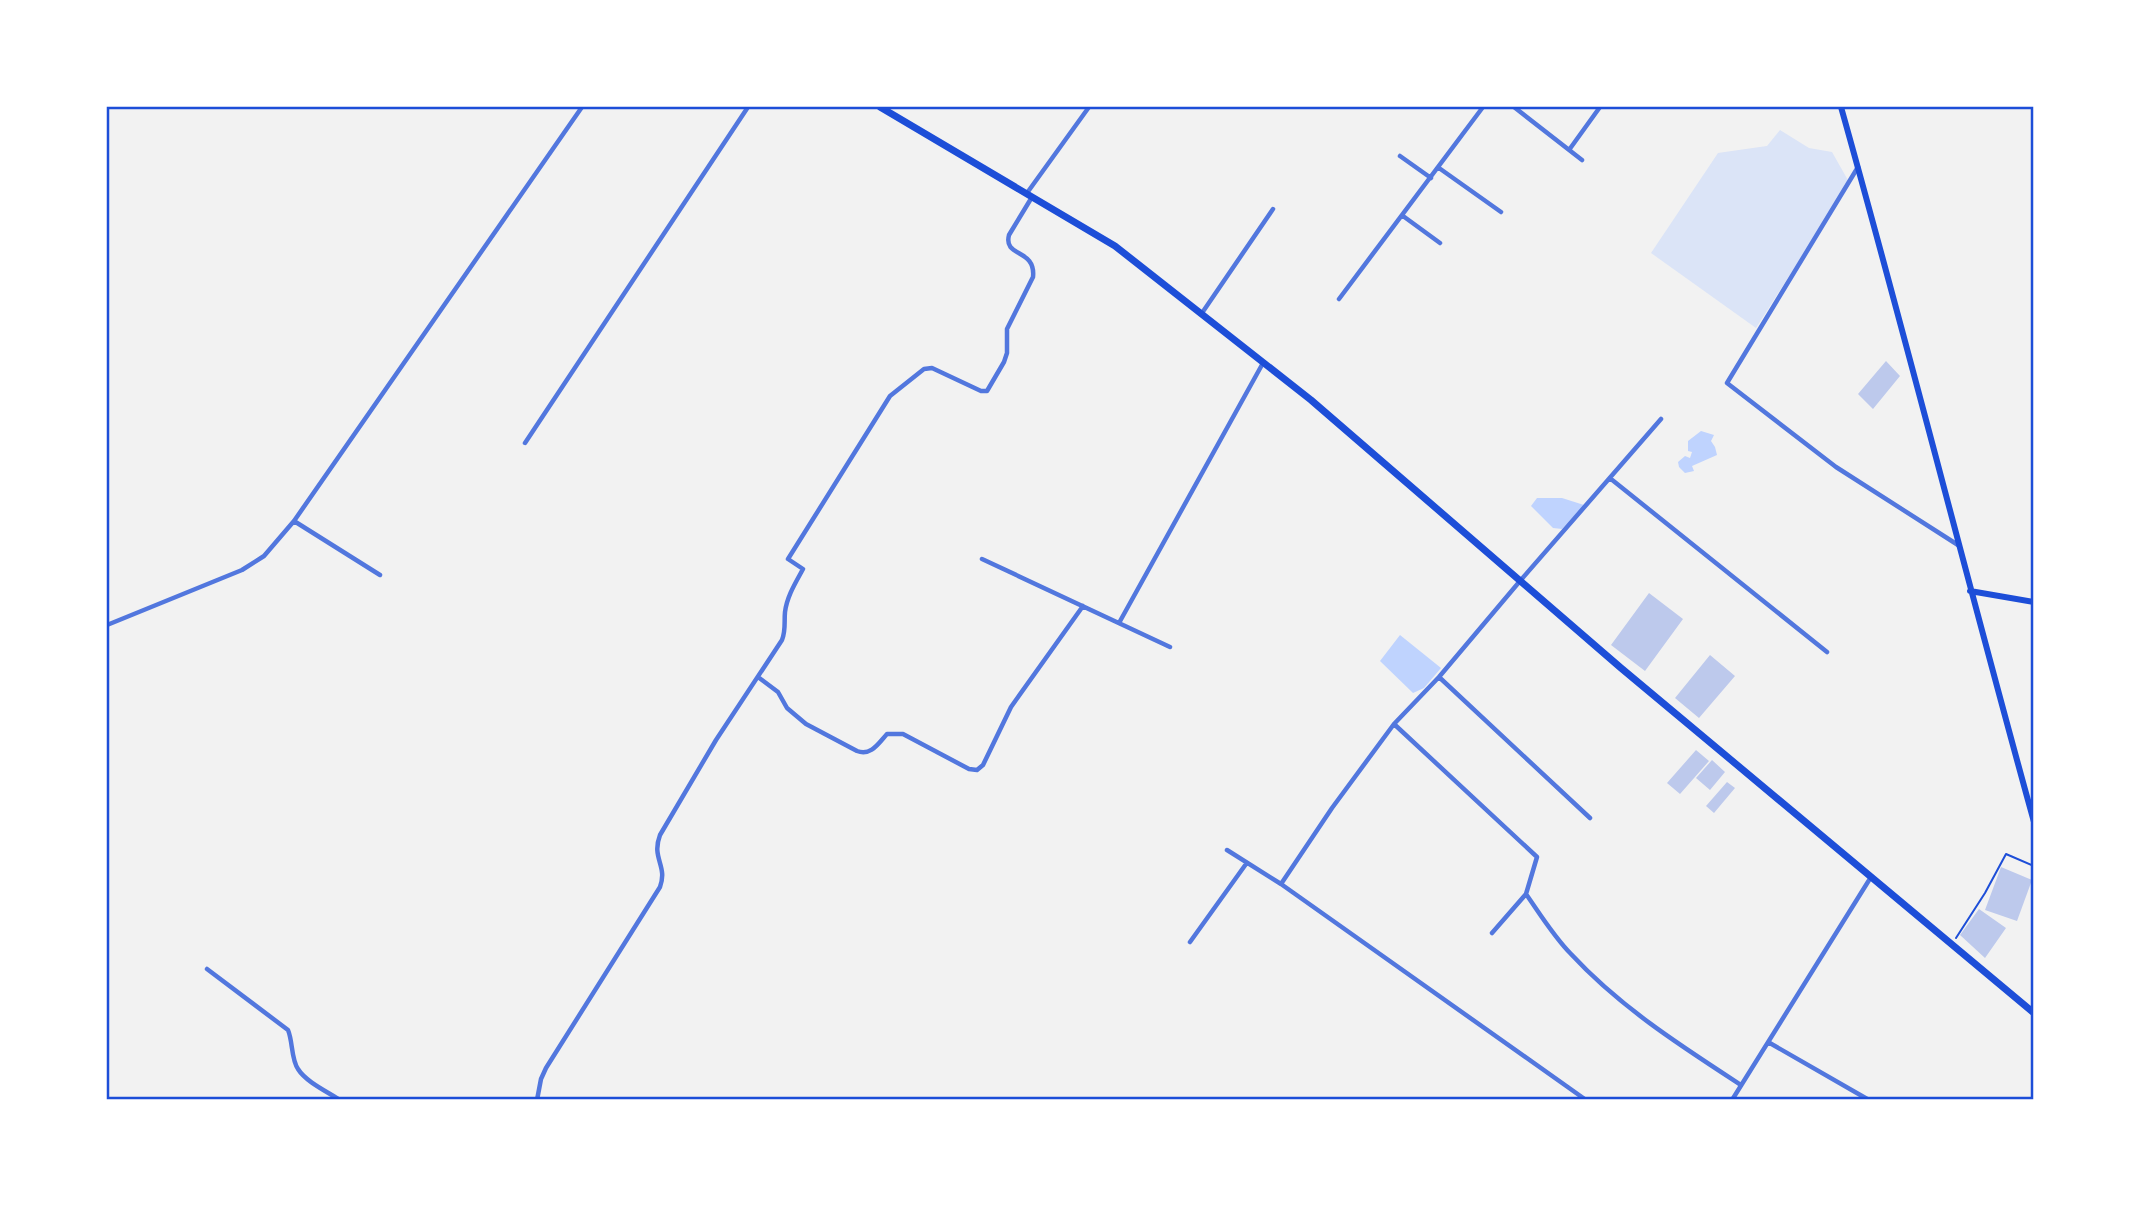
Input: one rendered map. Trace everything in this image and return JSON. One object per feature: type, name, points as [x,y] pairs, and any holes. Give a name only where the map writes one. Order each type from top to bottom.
[{"type":"highway","points":[[880,107],[1115,246],[1321,409],[1520,581],[2034,1013]]},
{"type":"main road","points":[[1841,107],[2034,822]]},
{"type":"main road","points":[[1970,591],[2034,602]]},
{"type":"street","points":[[107,625],[242,570],[264,556],[294,522],[583,107]]},
{"type":"street","points":[[525,443],[748,107]]},
{"type":"street","points":[[537,1100],[546,1068],[660,887],[663,878],[656,846],[660,835],[716,740],[782,640],[787,604],[803,569],[788,559],[890,396],[924,369],[932,368],[981,391],[990,388],[1007,353],[1007,329],[1010,320],[1033,277],[1032,262],[1009,247],[1009,235],[1029,196],[1089,107]]},
{"type":"street","points":[[1339,299],[1483,107]]},
{"type":"street","points":[[1514,107],[1582,160]]},
{"type":"street","points":[[1569,150],[1600,107]]},
{"type":"street","points":[[1400,156],[1431,178]]},
{"type":"street","points":[[1858,166],[1727,383],[1836,467],[1958,545]]},
{"type":"street","points":[[1439,168],[1501,212]]},
{"type":"street","points":[[1201,314],[1273,209]]},
{"type":"street","points":[[1403,216],[1440,243]]},
{"type":"street","points":[[1119,623],[1263,363]]},
{"type":"street","points":[[1281,884],[1332,808],[1394,724],[1439,677],[1661,419]]},
{"type":"street","points":[[1611,479],[1828,652]]},
{"type":"street","points":[[294,522],[380,575]]},
{"type":"street","points":[[982,559],[1170,647]]},
{"type":"street","points":[[758,677],[778,692],[788,708],[806,724],[863,754],[872,751],[887,734],[903,734],[969,769],[977,770],[983,765],[1011,707],[1083,606]]},
{"type":"street","points":[[1439,677],[1590,818]]},
{"type":"street","points":[[1394,724],[1537,857],[1526,894],[1492,933]]},
{"type":"street","points":[[1227,850],[1281,884],[1586,1100]]},
{"type":"street","points":[[1190,942],[1246,864]]},
{"type":"street","points":[[1732,1100],[1871,877]]},
{"type":"street","points":[[1526,894],[1569,953],[1619,1000],[1741,1085]]},
{"type":"street","points":[[207,968],[288,1030],[297,1068],[340,1100]]},
{"type":"street","points":[[1768,1042],[1869,1100]]},
{"type":"path","points":[[1952,945],[2006,854],[2034,866]]},
{"type":"shaded area","points":[[1780,130],[1809,148],[1832,152],[1849,182],[1756,328],[1651,253],[1718,153],[1767,146]]},
{"type":"water","points":[[1701,431],[1714,435],[1711,441],[1717,455],[1692,466],[1694,471],[1685,473],[1678,462],[1685,456],[1690,458],[1692,452],[1688,451],[1688,441]]},
{"type":"water","points":[[1537,498],[1562,498],[1584,505],[1562,529],[1553,528],[1531,506]]},
{"type":"water","points":[[1400,635],[1441,668],[1424,688],[1413,693],[1380,661]]},
{"type":"building","points":[[1886,361],[1900,376],[1873,409],[1858,394]]},
{"type":"building","points":[[1649,593],[1683,619],[1645,671],[1611,645]]},
{"type":"building","points":[[1710,655],[1735,676],[1699,718],[1675,698]]},
{"type":"building","points":[[1696,750],[1709,761],[1680,794],[1667,783]]},
{"type":"building","points":[[1712,760],[1725,772],[1710,790],[1696,778]]},
{"type":"building","points":[[1727,782],[1735,788],[1714,813],[1706,806]]},
{"type":"building","points":[[2001,867],[2032,880],[2017,921],[1985,910]]},
{"type":"building","points":[[1979,909],[2006,928],[1985,958],[1960,935]]}]
